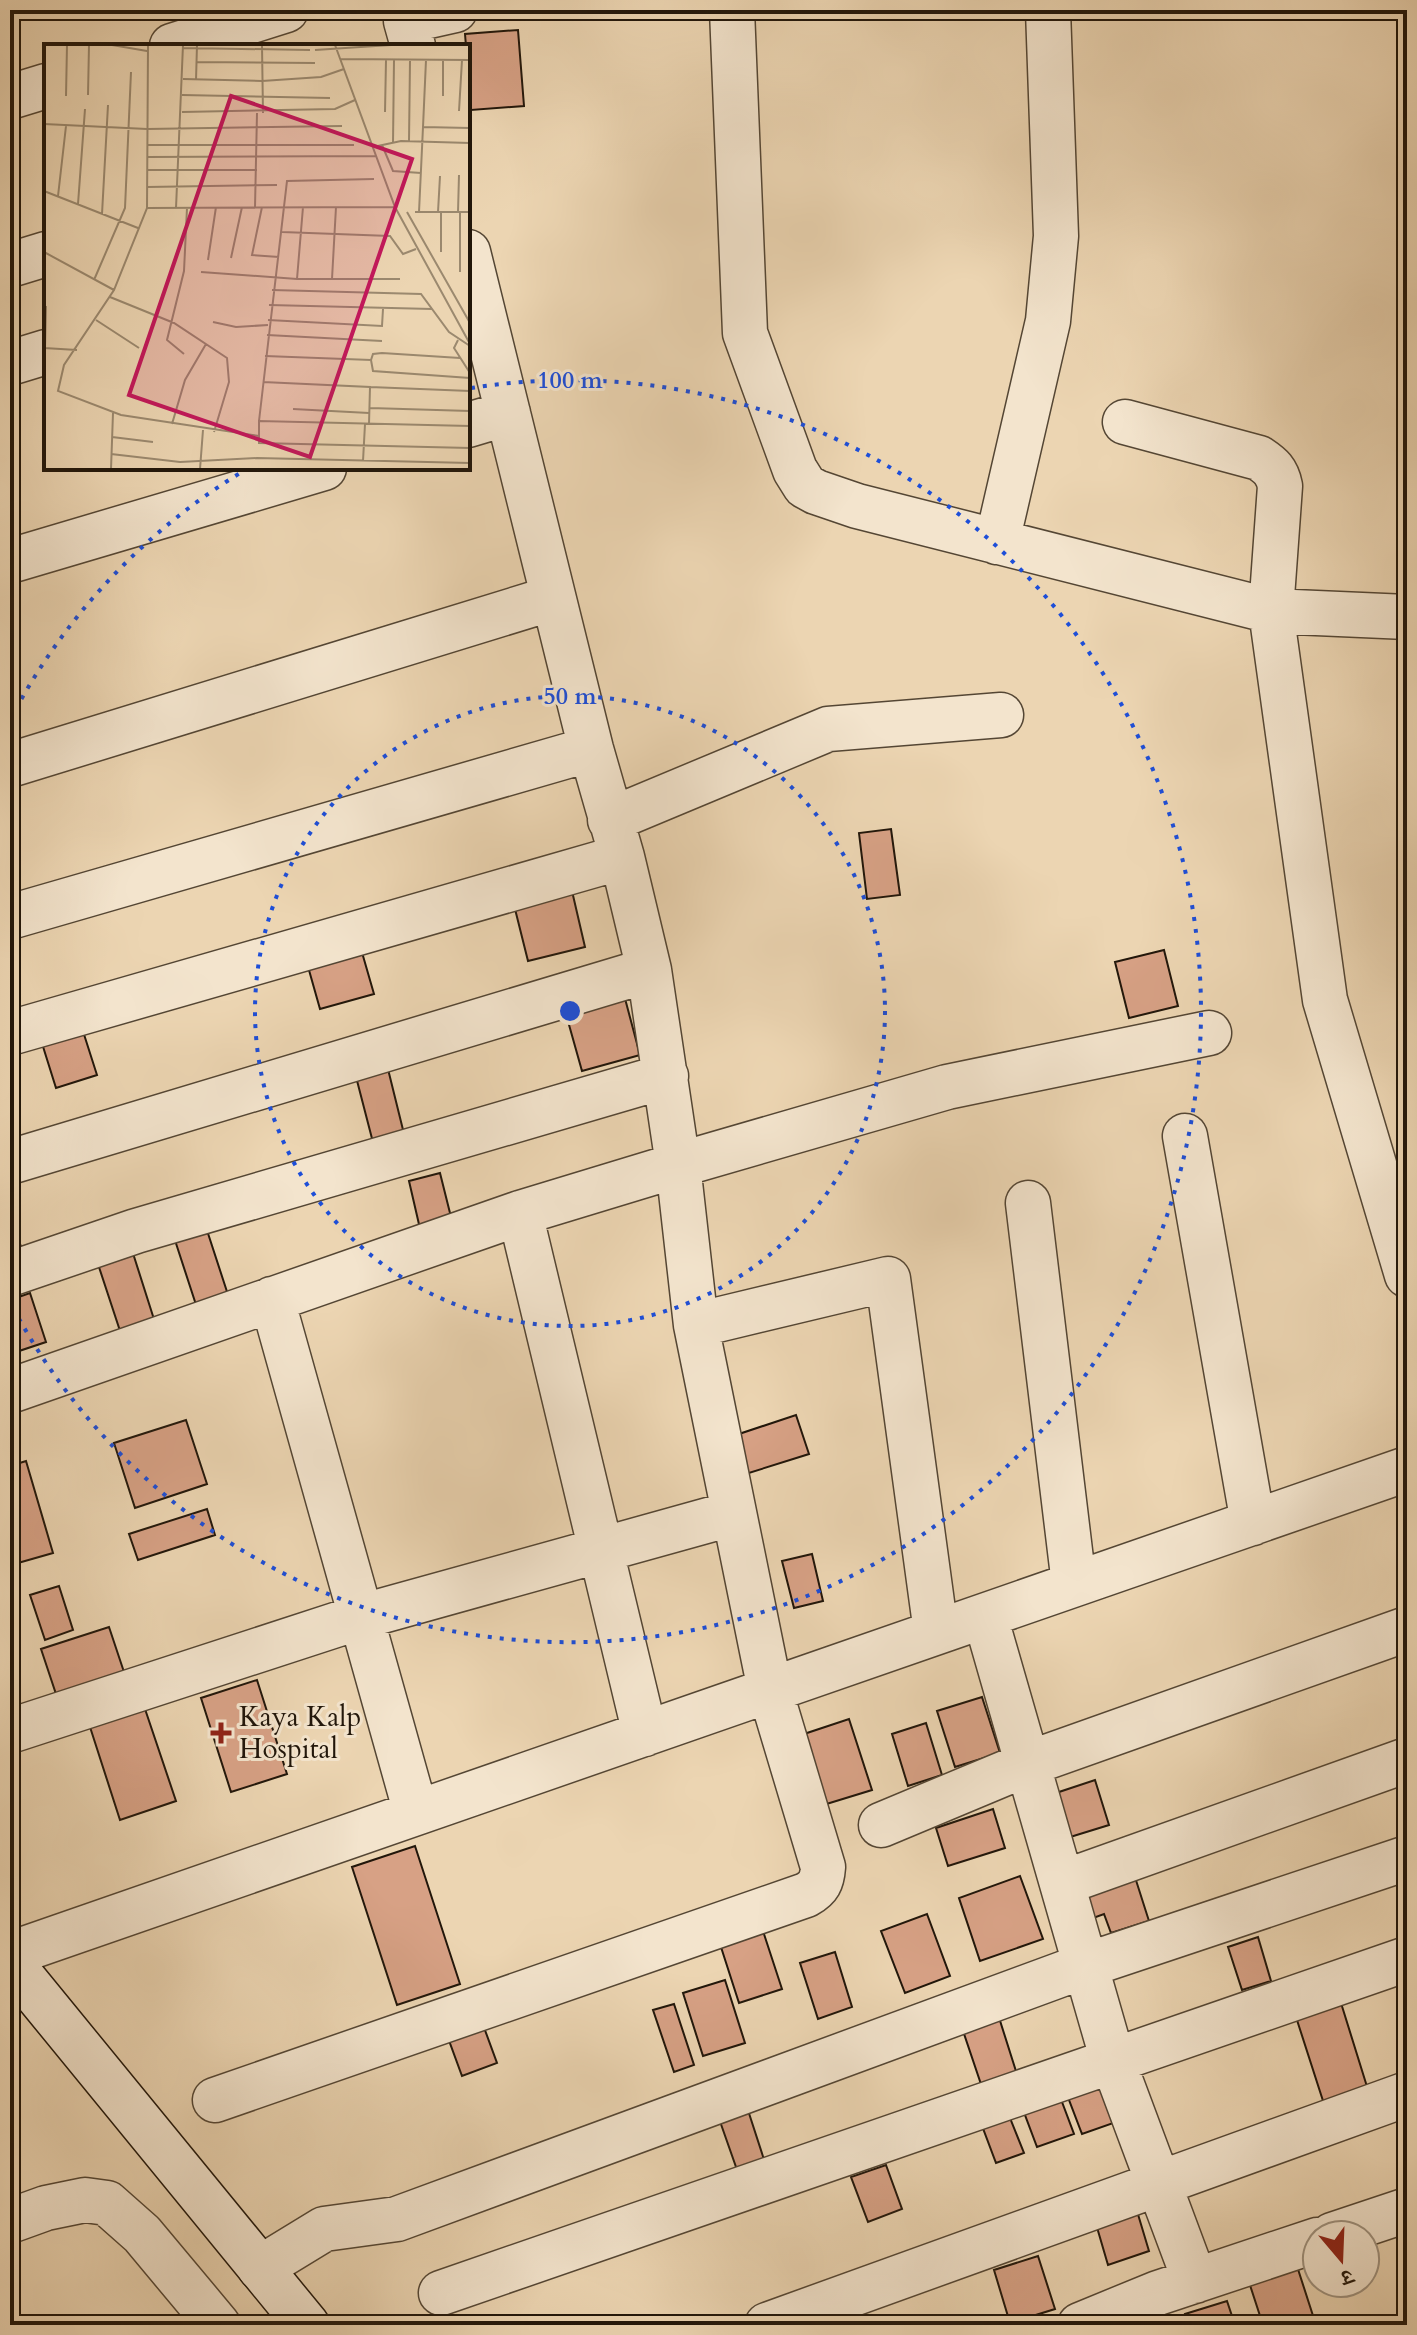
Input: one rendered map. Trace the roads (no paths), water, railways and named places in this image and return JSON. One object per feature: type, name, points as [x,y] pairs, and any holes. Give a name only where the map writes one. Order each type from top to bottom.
[{"type":"street","points":[[178,44],[286,10]]},
{"type":"street","points":[[407,26],[455,10]]},
{"type":"street","points":[[732,10],[745,333],[795,470],[805,486],[857,506],[1271,611],[1407,617]]},
{"type":"street","points":[[997,542],[1031,400],[1049,307],[1056,236],[1048,10]]},
{"type":"street","points":[[10,97],[44,87]]},
{"type":"street","points":[[10,265],[44,255]]},
{"type":"street","points":[[215,2100],[816,1890],[823,1879],[823,1867],[770,1690],[696,1325],[678,1165],[649,970],[553,598],[488,419],[470,269]]},
{"type":"street","points":[[10,363],[44,353]]},
{"type":"street","points":[[1125,422],[1259,458],[1271,466],[1277,475],[1280,486],[1271,611],[1325,1000],[1407,1275]]},
{"type":"street","points":[[10,561],[317,470]]},
{"type":"street","points":[[10,765],[553,598]]},
{"type":"street","points":[[10,1033],[616,838],[828,729],[1001,715]]},
{"type":"street","points":[[10,917],[591,749]]},
{"type":"street","points":[[10,1162],[649,970]]},
{"type":"street","points":[[10,1391],[520,1213],[678,1165],[947,1087],[1209,1033]]},
{"type":"street","points":[[10,1274],[136,1231],[666,1076]]},
{"type":"street","points":[[1185,1136],[1253,1523]]},
{"type":"street","points":[[1028,1203],[1074,1584]]},
{"type":"street","points":[[520,1213],[645,1734]]},
{"type":"street","points":[[696,1325],[888,1279],[936,1632]]},
{"type":"street","points":[[272,1299],[416,1813]]},
{"type":"street","points":[[10,1954],[1407,1469]]},
{"type":"street","points":[[10,1731],[360,1617],[734,1513]]},
{"type":"street","points":[[985,1616],[1113,2061],[1159,2183],[1174,2299]]},
{"type":"street","points":[[881,1825],[1027,1764],[1407,1629]]},
{"type":"street","points":[[1062,1883],[1407,1760]]},
{"type":"street","points":[[260,2268],[324,2229],[397,2219],[1084,1966],[1407,1858]]},
{"type":"street","points":[[441,2293],[1407,1959]]},
{"type":"street","points":[[10,1962],[304,2324]]},
{"type":"street","points":[[767,2325],[1407,2094]]},
{"type":"street","points":[[10,2221],[46,2208],[85,2200],[107,2203],[142,2234],[218,2325]]},
{"type":"street","points":[[1380,2219],[1407,2210]]},
{"type":"street","points":[[1080,2325],[1174,2299],[1301,2247]]},
{"type":"place","name":"Kaya Kalp Hospital","points":[[221,1733]]}]
